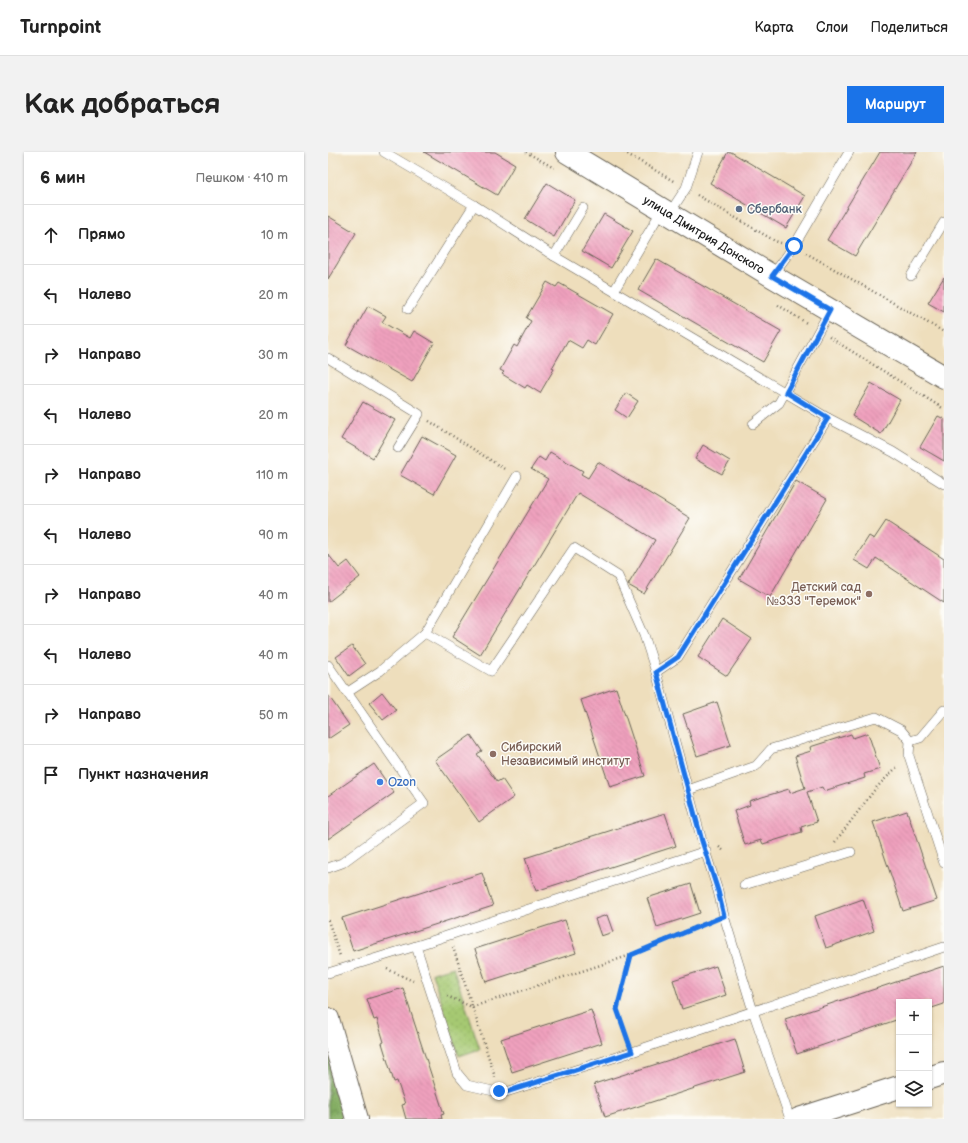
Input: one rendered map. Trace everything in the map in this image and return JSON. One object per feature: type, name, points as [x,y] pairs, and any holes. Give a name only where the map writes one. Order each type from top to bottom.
[{"type":"street","name":"улица Дмитрия Донского","points":[[567,152],[772,276],[944,377]]},
{"type":"street","points":[[328,1019],[357,1119]]},
{"type":"street","points":[[932,1077],[944,1073]]},
{"type":"street","points":[[799,1119],[896,1088]]},
{"type":"lane","points":[[384,152],[474,205],[554,256],[828,418],[893,452],[944,484]]},
{"type":"lane","points":[[614,291],[666,212],[686,188],[698,152]]},
{"type":"lane","points":[[772,276],[794,246],[849,152]]},
{"type":"lane","points":[[408,309],[474,205]]},
{"type":"lane","points":[[554,256],[583,208]]},
{"type":"lane","points":[[911,276],[944,222]]},
{"type":"lane","points":[[753,424],[779,403],[830,310]]},
{"type":"lane","points":[[328,358],[419,414],[398,448]]},
{"type":"lane","points":[[656,672],[678,657],[828,418]]},
{"type":"lane","points":[[348,692],[380,671],[425,633],[517,476]]},
{"type":"lane","points":[[425,633],[491,671],[574,548],[618,576],[644,635],[656,672],[724,916],[753,1011],[790,1119]]},
{"type":"lane","points":[[328,665],[332,677],[348,692],[424,803],[342,863],[328,868]]},
{"type":"lane","points":[[910,741],[920,738],[944,710]]},
{"type":"lane","points":[[688,790],[756,766],[771,749],[876,717],[901,730],[910,741],[909,756],[944,863]]},
{"type":"lane","points":[[328,973],[416,946],[706,851]]},
{"type":"lane","points":[[744,885],[851,852]]},
{"type":"lane","points":[[416,946],[457,1072],[467,1085],[506,1092],[632,1052],[944,948]]},
{"type":"path","points":[[419,414],[517,476]]},
{"type":"path","points":[[822,861],[876,788],[909,756]]},
{"type":"path","points":[[472,1007],[631,955],[724,916]]},
{"type":"path","points":[[328,920],[343,968]]},
{"type":"path","points":[[449,935],[499,1091]]},
{"type":"path","points":[[631,955],[617,1009],[632,1052]]},
{"type":"green space","points":[[453,967],[480,1049],[459,1056],[432,973]]},
{"type":"green space","points":[[328,1051],[348,1119],[328,1119]]},
{"type":"building","points":[[424,152],[495,152],[515,164],[497,195]]},
{"type":"building","points":[[728,152],[731,152],[805,196],[786,228],[710,183]]},
{"type":"building","points":[[880,152],[917,152],[855,256],[827,240]]},
{"type":"building","points":[[547,183],[575,200],[554,237],[525,219]]},
{"type":"building","points":[[604,214],[633,231],[611,268],[582,251]]},
{"type":"building","points":[[328,216],[356,233],[328,279]]},
{"type":"building","points":[[656,259],[781,331],[763,362],[638,290]]},
{"type":"building","points":[[944,277],[944,312],[928,303]]},
{"type":"building","points":[[547,282],[556,287],[559,283],[613,314],[595,345],[587,340],[582,348],[568,340],[540,393],[527,385],[525,388],[502,374],[504,372],[500,370],[514,345],[517,347],[531,321],[526,318]]},
{"type":"building","points":[[368,306],[386,316],[382,322],[410,338],[414,331],[434,343],[412,382],[346,345]]},
{"type":"building","points":[[871,383],[900,400],[881,434],[852,416]]},
{"type":"building","points":[[626,393],[638,401],[627,418],[615,410]]},
{"type":"building","points":[[363,402],[395,420],[373,458],[341,439]]},
{"type":"building","points":[[938,416],[944,419],[944,461],[920,447]]},
{"type":"building","points":[[422,436],[456,455],[434,494],[400,475]]},
{"type":"building","points":[[703,445],[730,461],[722,474],[695,459]]},
{"type":"building","points":[[550,452],[583,471],[581,474],[588,478],[598,462],[690,518],[644,594],[628,585],[655,540],[578,493],[480,655],[452,637],[548,479],[531,469],[539,457],[545,461]]},
{"type":"building","points":[[796,481],[827,499],[770,597],[739,579]]},
{"type":"building","points":[[886,521],[944,559],[944,603],[876,558],[869,569],[854,560],[869,536],[874,539]]},
{"type":"building","points":[[328,554],[339,568],[348,561],[360,577],[328,602]]},
{"type":"building","points":[[722,619],[752,639],[727,676],[698,657]]},
{"type":"building","points":[[352,646],[365,664],[349,676],[336,657]]},
{"type":"building","points":[[616,688],[645,776],[610,787],[581,700]]},
{"type":"building","points":[[382,692],[396,710],[383,720],[369,703]]},
{"type":"building","points":[[328,695],[349,725],[328,739]]},
{"type":"building","points":[[717,702],[731,745],[697,756],[683,714]]},
{"type":"building","points":[[868,733],[880,769],[864,774],[865,778],[824,791],[822,787],[807,792],[817,822],[801,827],[802,832],[763,844],[761,840],[745,845],[734,811],[750,805],[749,801],[789,789],[790,793],[805,788],[795,756],[811,751],[810,747],[851,734],[853,738]]},
{"type":"building","points":[[471,735],[482,751],[477,754],[497,782],[502,779],[514,797],[479,822],[435,760]]},
{"type":"building","points":[[374,764],[394,793],[328,839],[328,796]]},
{"type":"building","points":[[907,811],[937,900],[903,911],[873,822]]},
{"type":"building","points":[[665,813],[676,846],[536,891],[525,858]]},
{"type":"building","points":[[482,873],[493,906],[353,951],[342,918]]},
{"type":"building","points":[[691,884],[700,913],[657,927],[647,898]]},
{"type":"building","points":[[863,899],[874,931],[826,948],[815,916]]},
{"type":"building","points":[[607,915],[613,932],[601,936],[595,919]]},
{"type":"building","points":[[565,920],[576,953],[486,982],[475,949]]},
{"type":"building","points":[[716,966],[726,995],[682,1009],[673,980]]},
{"type":"building","points":[[944,966],[944,1004],[932,1008],[932,999],[896,999],[896,1020],[797,1054],[785,1019]]},
{"type":"building","points":[[403,988],[444,1114],[441,1115],[442,1119],[406,1119],[402,1105],[405,1104],[397,1081],[394,1082],[382,1043],[384,1042],[377,1019],[374,1020],[367,999]]},
{"type":"building","points":[[591,1010],[602,1043],[512,1072],[501,1039]]},
{"type":"building","points":[[735,1039],[745,1072],[605,1117],[594,1084]]},
{"type":"place","name":"Сбербанк","points":[[739,209]]},
{"type":"place","name":"Детский сад №333 \"Теремок\"","points":[[869,594]]},
{"type":"place","name":"Сибирский Независимый институт","points":[[493,754]]},
{"type":"place","name":"Ozon","points":[[380,782]]},
{"type":"route","points":[[499,1091],[506,1092],[632,1052],[617,1009],[631,955],[724,916],[656,672],[678,657],[828,418],[786,392],[830,310],[772,276],[794,246]]}]
